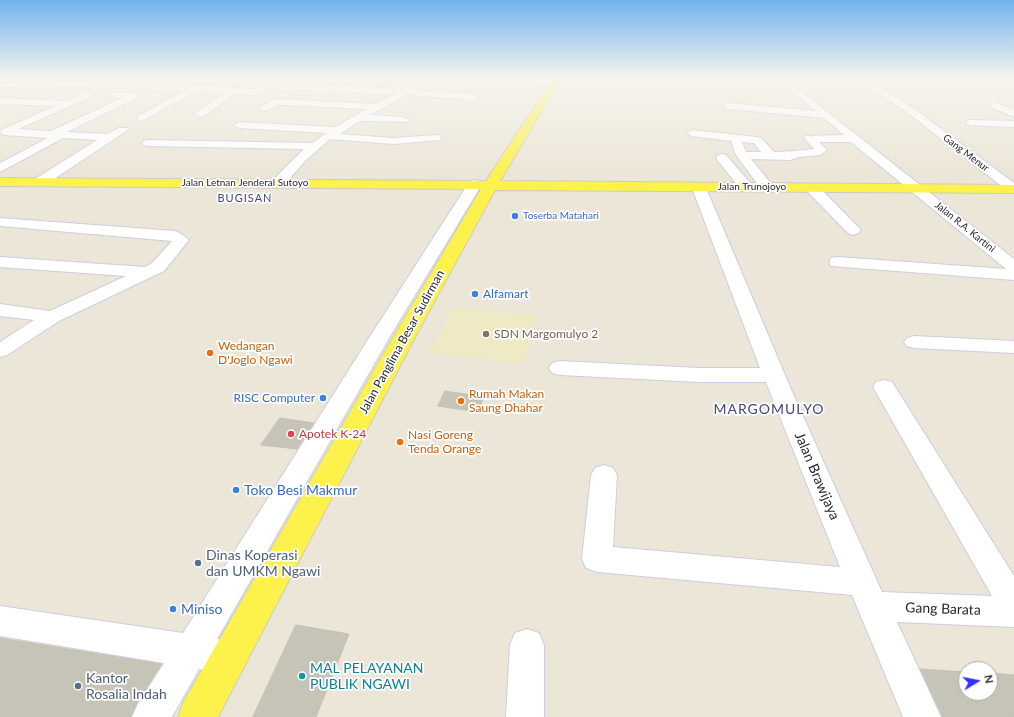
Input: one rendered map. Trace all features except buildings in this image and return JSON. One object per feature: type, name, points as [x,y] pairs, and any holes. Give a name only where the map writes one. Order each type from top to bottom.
[{"type":"main road","name":"Jalan Panglima Besar Sudirman","points":[[197,717],[406,334],[483,184],[524,132],[535,110]]},
{"type":"main road","points":[[524,132],[537,133]]},
{"type":"main road","points":[[503,158],[520,161]]},
{"type":"main road","name":"Jalan Letnan Jenderal Sutoyo","points":[[3,184],[40,182],[483,184]]},
{"type":"main road","name":"Jalan Trunojoyo","points":[[483,184],[698,188],[767,187],[1014,189]]},
{"type":"street","points":[[61,110],[49,112],[19,124],[5,132],[109,137]]},
{"type":"street","points":[[0,168],[55,135],[86,110]]},
{"type":"street","points":[[142,118],[156,110]]},
{"type":"street","points":[[200,114],[205,110]]},
{"type":"street","points":[[278,184],[302,157],[315,146],[328,136],[372,110]]},
{"type":"street","points":[[777,110],[791,113],[826,115]]},
{"type":"street","name":"Jalan R.A. Kartini","points":[[820,110],[854,140],[1014,267]]},
{"type":"street","name":"Gang Menur","points":[[911,110],[1014,189]]},
{"type":"street","points":[[305,119],[404,120]]},
{"type":"street","points":[[970,123],[1014,124]]},
{"type":"street","points":[[0,124],[19,124]]},
{"type":"street","points":[[239,124],[338,130]]},
{"type":"street","points":[[40,182],[122,130]]},
{"type":"street","points":[[692,133],[757,140],[770,155]]},
{"type":"street","points":[[328,136],[394,141],[436,138]]},
{"type":"street","points":[[736,138],[742,155],[767,187]]},
{"type":"street","points":[[742,155],[787,156],[798,153],[820,152],[821,150],[810,140],[812,138],[854,140]]},
{"type":"street","points":[[148,143],[315,146]]},
{"type":"street","points":[[722,158],[746,187]]},
{"type":"street","points":[[152,717],[379,338],[483,184]]},
{"type":"street","name":"Jalan Brawijaya","points":[[698,188],[774,375],[867,594],[922,717]]},
{"type":"street","points":[[812,188],[853,230]]},
{"type":"street","points":[[0,222],[168,235],[181,240],[165,261],[149,272],[52,317],[2,347]]},
{"type":"street","points":[[0,262],[149,272]]},
{"type":"street","points":[[837,262],[1014,275]]},
{"type":"street","points":[[0,310],[52,317]]},
{"type":"street","points":[[914,342],[1014,347]]},
{"type":"street","points":[[560,368],[699,375],[774,375]]},
{"type":"street","points":[[884,387],[1014,604]]},
{"type":"street","name":"Gang Barata","points":[[604,475],[597,559],[784,576],[867,594],[1014,612]]},
{"type":"street","points":[[0,621],[229,658]]},
{"type":"street","points":[[525,717],[527,645]]},
{"type":"shaded area","name":"SDN Margomulyo 2","points":[[454,307],[537,316],[523,364],[431,352]]},
{"type":"place","name":"Toserba Matahari","points":[[515,216]]},
{"type":"place","name":"Alfamart","points":[[475,294]]},
{"type":"place","name":"SDN Margomulyo 2","points":[[486,334]]},
{"type":"place","name":"Wedangan D'Joglo Ngawi","points":[[210,353]]},
{"type":"place","name":"RISC Computer","points":[[323,398]]},
{"type":"place","name":"Rumah Makan Saung Dhahar","points":[[461,401]]},
{"type":"place","name":"Apotek K-24","points":[[291,434]]},
{"type":"place","name":"Nasi Goreng Tenda Orange","points":[[400,442]]},
{"type":"place","name":"Toko Besi Makmur","points":[[236,490]]},
{"type":"place","name":"Dinas Koperasi dan UMKM Ngawi","points":[[198,563]]},
{"type":"place","name":"Miniso","points":[[173,609]]},
{"type":"place","name":"MAL PELAYANAN PUBLIK NGAWI","points":[[302,676]]},
{"type":"place","name":"Kantor Rosalia Indah","points":[[78,686]]},
{"type":"district","name":"BUGISAN","points":[[245,198]]},
{"type":"district","name":"MARGOMULYO","points":[[769,409]]}]
